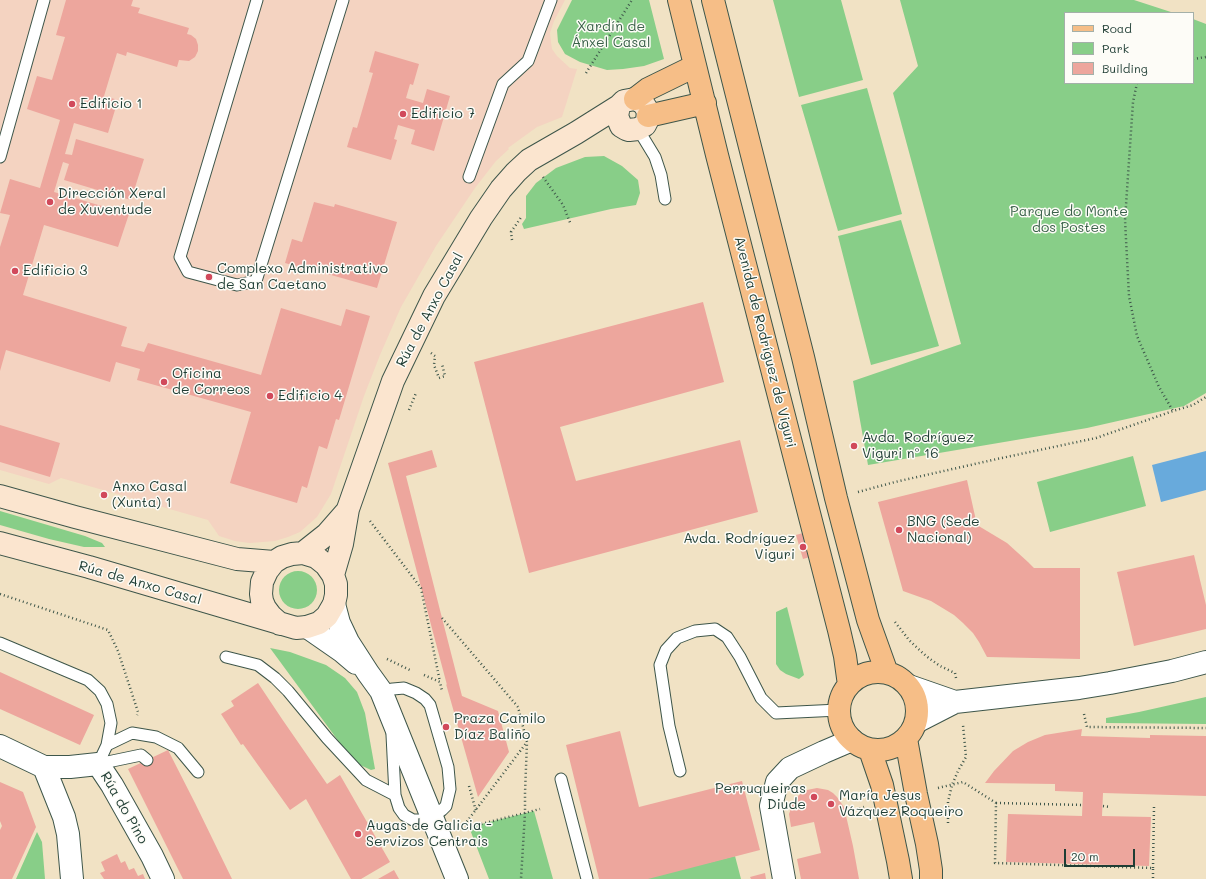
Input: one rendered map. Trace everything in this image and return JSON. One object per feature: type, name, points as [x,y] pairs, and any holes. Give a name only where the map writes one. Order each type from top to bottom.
[{"type":"main road","name":"Avenida de Rodríguez de Viguri","points":[[679,0],[836,619],[845,656],[849,685]]},
{"type":"main road","points":[[713,0],[803,357],[836,498],[868,620],[887,673]]},
{"type":"main road","points":[[627,102],[648,89],[695,66]]},
{"type":"main road","points":[[637,125],[704,103]]},
{"type":"main road","points":[[861,745],[880,750],[890,749],[899,745],[911,730],[917,712],[917,703],[909,686],[903,680],[887,673],[878,672],[860,676],[849,685],[843,694],[839,710],[841,726],[845,732],[861,745],[882,785],[901,879]]},
{"type":"main road","points":[[911,730],[916,794],[927,844],[931,879]]},
{"type":"street","points":[[640,100],[646,106],[637,125],[621,126],[617,116],[627,102],[640,100]]},
{"type":"street","name":"Rúa de Anxo Casal","points":[[334,604],[336,584],[333,575],[342,544],[357,514],[393,381],[434,296],[481,218],[501,189],[516,172],[529,160],[627,102]]},
{"type":"street","name":"Rúa de Anxo Casal","points":[[560,143],[637,125]]},
{"type":"street","name":"Rúa de Anxo Casal","points":[[0,496],[237,559],[274,562],[282,557],[303,553],[327,534],[357,514]]},
{"type":"street","name":"Rúa de Anxo Casal","points":[[0,543],[88,567],[280,624],[296,628],[307,628]]},
{"type":"street","points":[[303,553],[316,557],[326,565],[333,575]]},
{"type":"street","points":[[274,562],[267,571],[262,582],[261,594],[265,608],[280,624]]},
{"type":"street","points":[[307,628],[319,623],[327,616],[334,604]]},
{"type":"street","points":[[334,604],[339,623],[348,642],[381,691],[457,879]]},
{"type":"street","points":[[307,628],[343,652],[368,673]]},
{"type":"street","points":[[909,686],[955,702],[1110,684],[1206,662]]},
{"type":"street","points":[[911,730],[955,702]]},
{"type":"street","points":[[784,879],[771,806],[777,782],[790,768],[824,752],[861,745]]},
{"type":"street","points":[[0,746],[44,767],[64,817],[68,834],[72,879]]},
{"type":"street","name":"Rúa do Pino","points":[[44,767],[70,767],[102,754],[112,785],[152,856],[163,879]]},
{"type":"lane","points":[[0,157],[44,0]]},
{"type":"lane","points":[[257,0],[180,257],[188,272],[237,285],[256,281],[343,0]]},
{"type":"lane","points":[[469,177],[503,84],[528,61],[551,0]]},
{"type":"lane","points":[[637,125],[655,157],[661,175],[665,199]]},
{"type":"lane","points":[[680,771],[669,726],[660,665],[666,650],[677,638],[695,631],[715,629],[727,637],[740,657],[761,698],[776,712],[839,710]]},
{"type":"lane","points":[[0,642],[88,680],[100,691],[107,704],[111,723],[102,754]]},
{"type":"lane","points":[[226,657],[258,666],[275,678],[366,780],[395,796]]},
{"type":"lane","points":[[381,691],[393,688],[404,688],[425,698],[430,705],[448,767],[450,789],[446,806],[432,817],[422,820],[413,820],[404,815],[399,808],[395,796],[390,714]]},
{"type":"lane","points":[[102,754],[132,733],[156,737],[178,748],[198,772]]},
{"type":"lane","points":[[102,754],[141,755],[147,760]]},
{"type":"lane","points":[[561,778],[587,879]]},
{"type":"path","points":[[586,73],[632,0]]},
{"type":"path","points":[[1194,59],[1204,58],[1206,56]]},
{"type":"path","points":[[1137,84],[1133,102],[1125,220],[1129,296],[1137,336],[1159,387],[1173,411]]},
{"type":"path","points":[[546,180],[563,205],[571,225]]},
{"type":"path","points":[[512,240],[511,232],[522,216]]},
{"type":"path","points":[[430,353],[435,356],[434,365],[439,378],[445,376],[442,364]]},
{"type":"path","points":[[836,498],[895,482],[1096,438],[1193,405],[1206,397]]},
{"type":"path","points":[[357,514],[421,588],[444,697]]},
{"type":"path","points":[[0,594],[108,630],[118,651],[138,712],[132,733]]},
{"type":"path","points":[[442,618],[518,707],[527,742],[521,879]]},
{"type":"path","points":[[892,618],[909,640],[926,656],[940,666],[955,673],[956,680]]},
{"type":"path","points":[[383,656],[412,670]]},
{"type":"path","points":[[419,673],[440,682]]},
{"type":"path","points":[[1084,714],[1087,727],[1206,728]]},
{"type":"path","points":[[948,827],[948,802],[952,785],[966,757],[963,723]]},
{"type":"path","points":[[527,742],[462,829],[540,809]]},
{"type":"path","points":[[468,780],[476,811]]},
{"type":"path","points":[[934,789],[963,782],[996,803],[1083,805]]},
{"type":"path","points":[[996,803],[995,862],[1153,868]]},
{"type":"path","points":[[1103,806],[1110,807]]},
{"type":"path","points":[[1153,879],[1154,808]]},
{"type":"shaded area","name":"Complexo Administrativo de San Caetano","points":[[0,0],[565,0],[554,21],[550,33],[552,49],[557,56],[570,68],[577,69],[562,117],[537,127],[508,148],[509,149],[496,161],[475,188],[436,246],[401,307],[380,355],[364,396],[331,494],[317,517],[300,532],[275,541],[250,543],[235,541],[219,536],[208,520],[61,478],[49,484],[0,470]]},
{"type":"green space","name":"Xardín de Ánxel Casal","points":[[572,0],[649,0],[664,59],[644,66],[607,70],[580,62],[565,54],[558,42],[557,30]]},
{"type":"green space","points":[[773,0],[841,0],[863,80],[799,97]]},
{"type":"green space","name":"Parque do Monte dos Postes","points":[[900,0],[1134,0],[1171,12],[1064,12],[1064,84],[1194,84],[1194,19],[1206,24],[1206,393],[1184,406],[1087,428],[868,465],[853,381],[961,344],[893,93],[918,66]]},
{"type":"green space","points":[[867,88],[902,214],[838,231],[801,105]]},
{"type":"green space","points":[[604,156],[622,166],[638,180],[640,193],[636,205],[611,209],[524,229],[522,224],[526,218],[526,196],[536,183],[556,168],[585,157]]},
{"type":"green space","points":[[901,220],[939,346],[871,365],[838,236]]},
{"type":"green space","points":[[1133,456],[1146,506],[1050,532],[1037,482]]},
{"type":"green space","points":[[0,511],[85,536],[102,543],[105,547],[84,547],[0,525]]},
{"type":"green space","points":[[298,571],[308,574],[314,580],[317,590],[314,600],[308,606],[298,609],[288,606],[282,600],[279,590],[282,580],[288,574]]},
{"type":"green space","points":[[787,607],[804,675],[799,679],[786,674],[780,670],[776,664],[776,612]]},
{"type":"green space","points":[[270,648],[290,652],[326,665],[345,678],[357,692],[365,713],[375,769],[371,770],[358,764],[342,746]]},
{"type":"green space","points":[[1206,697],[1206,724],[1106,723],[1106,718]]},
{"type":"green space","points":[[534,811],[553,879],[489,879],[469,827]]},
{"type":"green space","points":[[37,832],[42,842],[45,879],[16,879]]},
{"type":"green space","points":[[735,856],[741,879],[643,879]]},
{"type":"water","points":[[1206,451],[1206,490],[1161,502],[1152,465]]},
{"type":"building","points":[[66,0],[133,0],[131,6],[140,8],[138,13],[189,28],[187,34],[196,39],[198,51],[195,57],[189,61],[179,60],[177,67],[127,52],[126,56],[117,53],[104,96],[118,100],[108,133],[74,123],[65,154],[72,155],[76,139],[144,159],[131,200],[64,180],[69,164],[63,162],[54,192],[129,214],[118,247],[44,225],[23,295],[127,327],[121,346],[144,352],[148,343],[261,375],[281,308],[341,326],[346,309],[370,316],[339,420],[336,419],[327,449],[319,446],[307,488],[302,486],[297,503],[230,483],[251,412],[137,380],[140,369],[116,362],[110,382],[6,350],[0,371],[0,247],[10,215],[0,213],[10,179],[40,188],[60,120],[27,109],[37,76],[52,80],[65,37],[56,35]]},
{"type":"building","name":"Edificio 7","points":[[375,51],[419,64],[413,85],[410,84],[406,98],[423,103],[427,89],[450,96],[434,151],[411,144],[415,130],[398,125],[394,139],[397,140],[391,160],[347,147],[353,127],[357,128],[373,73],[369,72]]},
{"type":"building","points":[[314,202],[334,207],[335,204],[397,222],[377,288],[285,263],[292,239],[302,242]]},
{"type":"building","points":[[703,302],[724,382],[560,427],[576,481],[740,440],[758,512],[529,573],[474,362]]},
{"type":"building","points":[[0,425],[60,443],[50,477],[0,462]]},
{"type":"building","points":[[432,450],[437,467],[406,476],[442,618],[462,696],[498,711],[509,752],[478,797],[446,684],[447,685],[388,463]]},
{"type":"building","points":[[967,480],[977,525],[1007,543],[1034,568],[1080,568],[1080,659],[987,657],[973,633],[954,615],[931,601],[903,591],[878,502]]},
{"type":"building","points":[[803,533],[810,557],[803,559],[796,535]]},
{"type":"building","points":[[1194,555],[1206,605],[1206,629],[1134,646],[1117,572]]},
{"type":"building","points":[[0,672],[94,715],[80,745],[0,709]]},
{"type":"building","points":[[258,683],[327,784],[340,775],[390,862],[361,879],[351,879],[306,799],[290,810],[243,744],[241,745],[221,714],[234,706],[231,701]]},
{"type":"building","points":[[1082,729],[1081,736],[1150,738],[1150,735],[1206,736],[1206,796],[1103,793],[1102,816],[1151,817],[1149,866],[1006,862],[1008,814],[1082,816],[1083,792],[1055,791],[1055,784],[985,783],[1013,751],[1028,742],[1045,735]]},
{"type":"building","points":[[620,731],[639,807],[742,781],[760,850],[648,879],[599,879],[566,745]]},
{"type":"building","points":[[168,750],[232,879],[183,879],[128,769]]},
{"type":"building","points":[[0,782],[23,792],[36,827],[12,879],[0,879],[0,830],[2,826],[0,821]]},
{"type":"building","points":[[817,788],[828,790],[833,793],[844,807],[859,879],[801,879],[797,859],[821,853],[814,822],[791,827],[789,814],[793,803],[799,795],[807,790]]},
{"type":"building","points":[[117,854],[121,863],[125,861],[129,870],[134,868],[138,876],[143,874],[145,879],[104,879],[100,873],[105,871],[101,862]]},
{"type":"building","points":[[394,870],[399,879],[378,879]]},
{"type":"building","points":[[765,873],[766,879],[751,879],[750,877]]},
{"type":"place","name":"Edificio 1","points":[[72,104]]},
{"type":"place","name":"Edificio 7","points":[[403,114]]},
{"type":"place","name":"Dirección Xeral de Xuventude","points":[[50,202]]},
{"type":"place","name":"Edificio 3","points":[[15,271]]},
{"type":"place","name":"Complexo Administrativo de San Caetano","points":[[209,277]]},
{"type":"place","name":"Oficina de Correos","points":[[164,382]]},
{"type":"place","name":"Edificio 4","points":[[270,396]]},
{"type":"place","name":"Avda. Rodríguez Viguri nº 16","points":[[854,446]]},
{"type":"place","name":"Anxo Casal (Xunta) 1","points":[[104,495]]},
{"type":"place","name":"BNG (Sede Nacional)","points":[[899,530]]},
{"type":"place","name":"Avda. Rodríguez Viguri","points":[[803,547]]},
{"type":"place","name":"Praza Camilo Díaz Baliño","points":[[446,727]]},
{"type":"place","name":"Perruqueiras Diude","points":[[814,797]]},
{"type":"place","name":"María Jesus Vázquez Roqueiro","points":[[831,804]]},
{"type":"place","name":"Augas de Galicia - Servizos Centrais","points":[[358,834]]}]
